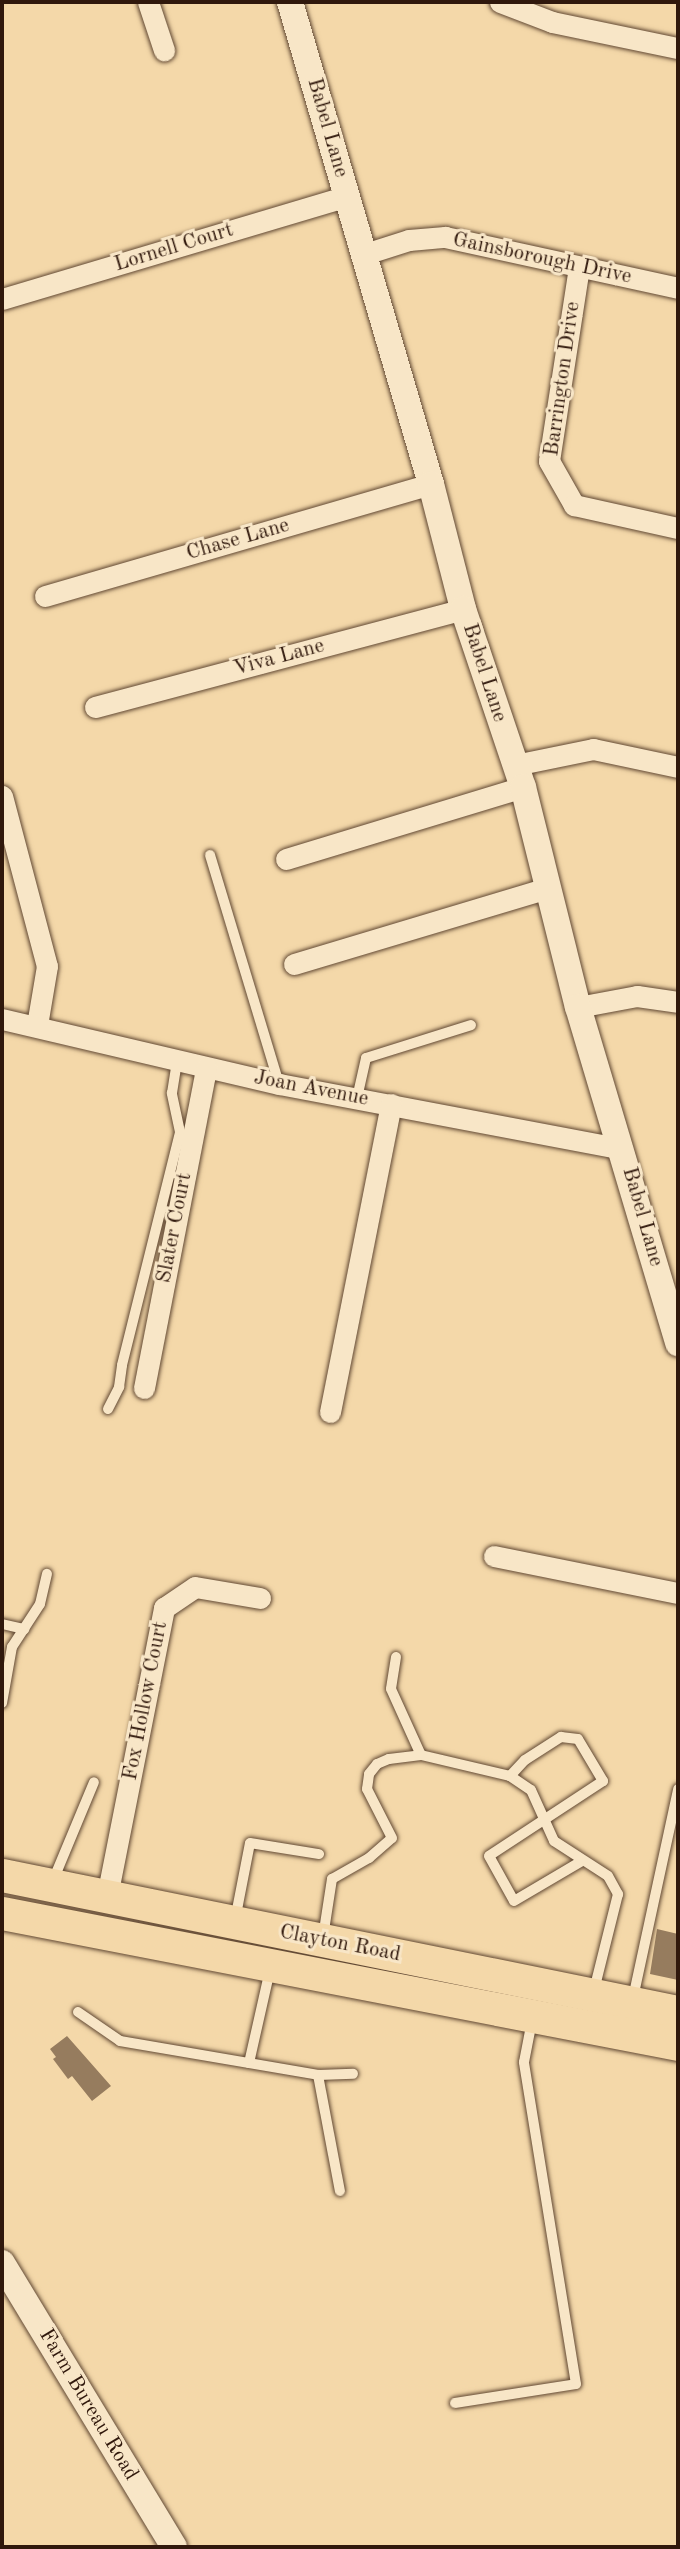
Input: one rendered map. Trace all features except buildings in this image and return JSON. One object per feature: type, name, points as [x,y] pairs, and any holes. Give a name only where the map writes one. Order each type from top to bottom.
[{"type":"main road","name":"Clayton Road","points":[[2,1875],[678,2012]]},
{"type":"main road","name":"Clayton Road","points":[[2,1913],[678,2044]]},
{"type":"street","points":[[148,2],[164,50]]},
{"type":"street","name":"Babel Lane","points":[[290,2],[431,484],[463,609],[519,776],[578,1007],[678,1343]]},
{"type":"street","points":[[500,2],[552,22],[678,48]]},
{"type":"street","name":"Lornell Court","points":[[2,299],[347,196]]},
{"type":"street","name":"Gainsborough Drive","points":[[365,254],[409,240],[445,237],[678,288]]},
{"type":"street","name":"Barrington Drive","points":[[579,267],[549,461],[574,505],[678,528]]},
{"type":"street","name":"Chase Lane","points":[[45,596],[431,484]]},
{"type":"street","name":"Viva Lane","points":[[95,707],[463,609]]},
{"type":"street","points":[[286,859],[593,749],[678,767]]},
{"type":"street","points":[[2,796],[47,966],[37,1025]]},
{"type":"street","points":[[294,964],[548,888]]},
{"type":"street","points":[[578,1007],[637,996],[678,1002]]},
{"type":"street","name":"Joan Avenue","points":[[2,1019],[37,1025],[279,1084],[622,1149]]},
{"type":"street","name":"Slater Court","points":[[144,1388],[206,1068]]},
{"type":"street","points":[[330,1412],[391,1104]]},
{"type":"street","points":[[494,1556],[678,1593]]},
{"type":"street","name":"Fox Hollow Court","points":[[107,1896],[164,1608],[195,1587],[260,1598]]},
{"type":"street","points":[[2,1928],[46,1922]]},
{"type":"street","name":"Farm Bureau Road","points":[[2,2263],[174,2547]]},
{"type":"lane","points":[[210,855],[279,1084]]},
{"type":"lane","points":[[357,1097],[366,1058],[471,1025]]},
{"type":"lane","points":[[108,1409],[119,1387],[122,1365],[180,1132],[172,1093],[177,1061]]},
{"type":"lane","points":[[2,1703],[12,1647],[40,1604],[47,1574]]},
{"type":"lane","points":[[2,1624],[24,1629]]},
{"type":"lane","points":[[396,1657],[391,1689],[421,1755]]},
{"type":"lane","points":[[510,1776],[525,1760],[561,1737],[578,1739],[603,1781],[489,1856],[513,1901],[582,1861]]},
{"type":"lane","points":[[323,1940],[332,1879],[369,1858],[392,1838],[367,1789],[369,1774],[377,1764],[389,1759],[421,1755],[510,1776],[531,1790],[554,1841],[608,1876],[618,1894],[593,1995]]},
{"type":"lane","points":[[51,1885],[94,1782]]},
{"type":"lane","points":[[632,2003],[678,1789]]},
{"type":"lane","points":[[234,1922],[250,1843],[318,1854]]},
{"type":"lane","points":[[250,2063],[271,1966]]},
{"type":"lane","points":[[78,2012],[120,2041],[318,2076],[353,2074]]},
{"type":"lane","points":[[455,2403],[576,2384],[524,2062],[533,2016]]},
{"type":"lane","points":[[318,2076],[340,2191]]}]
